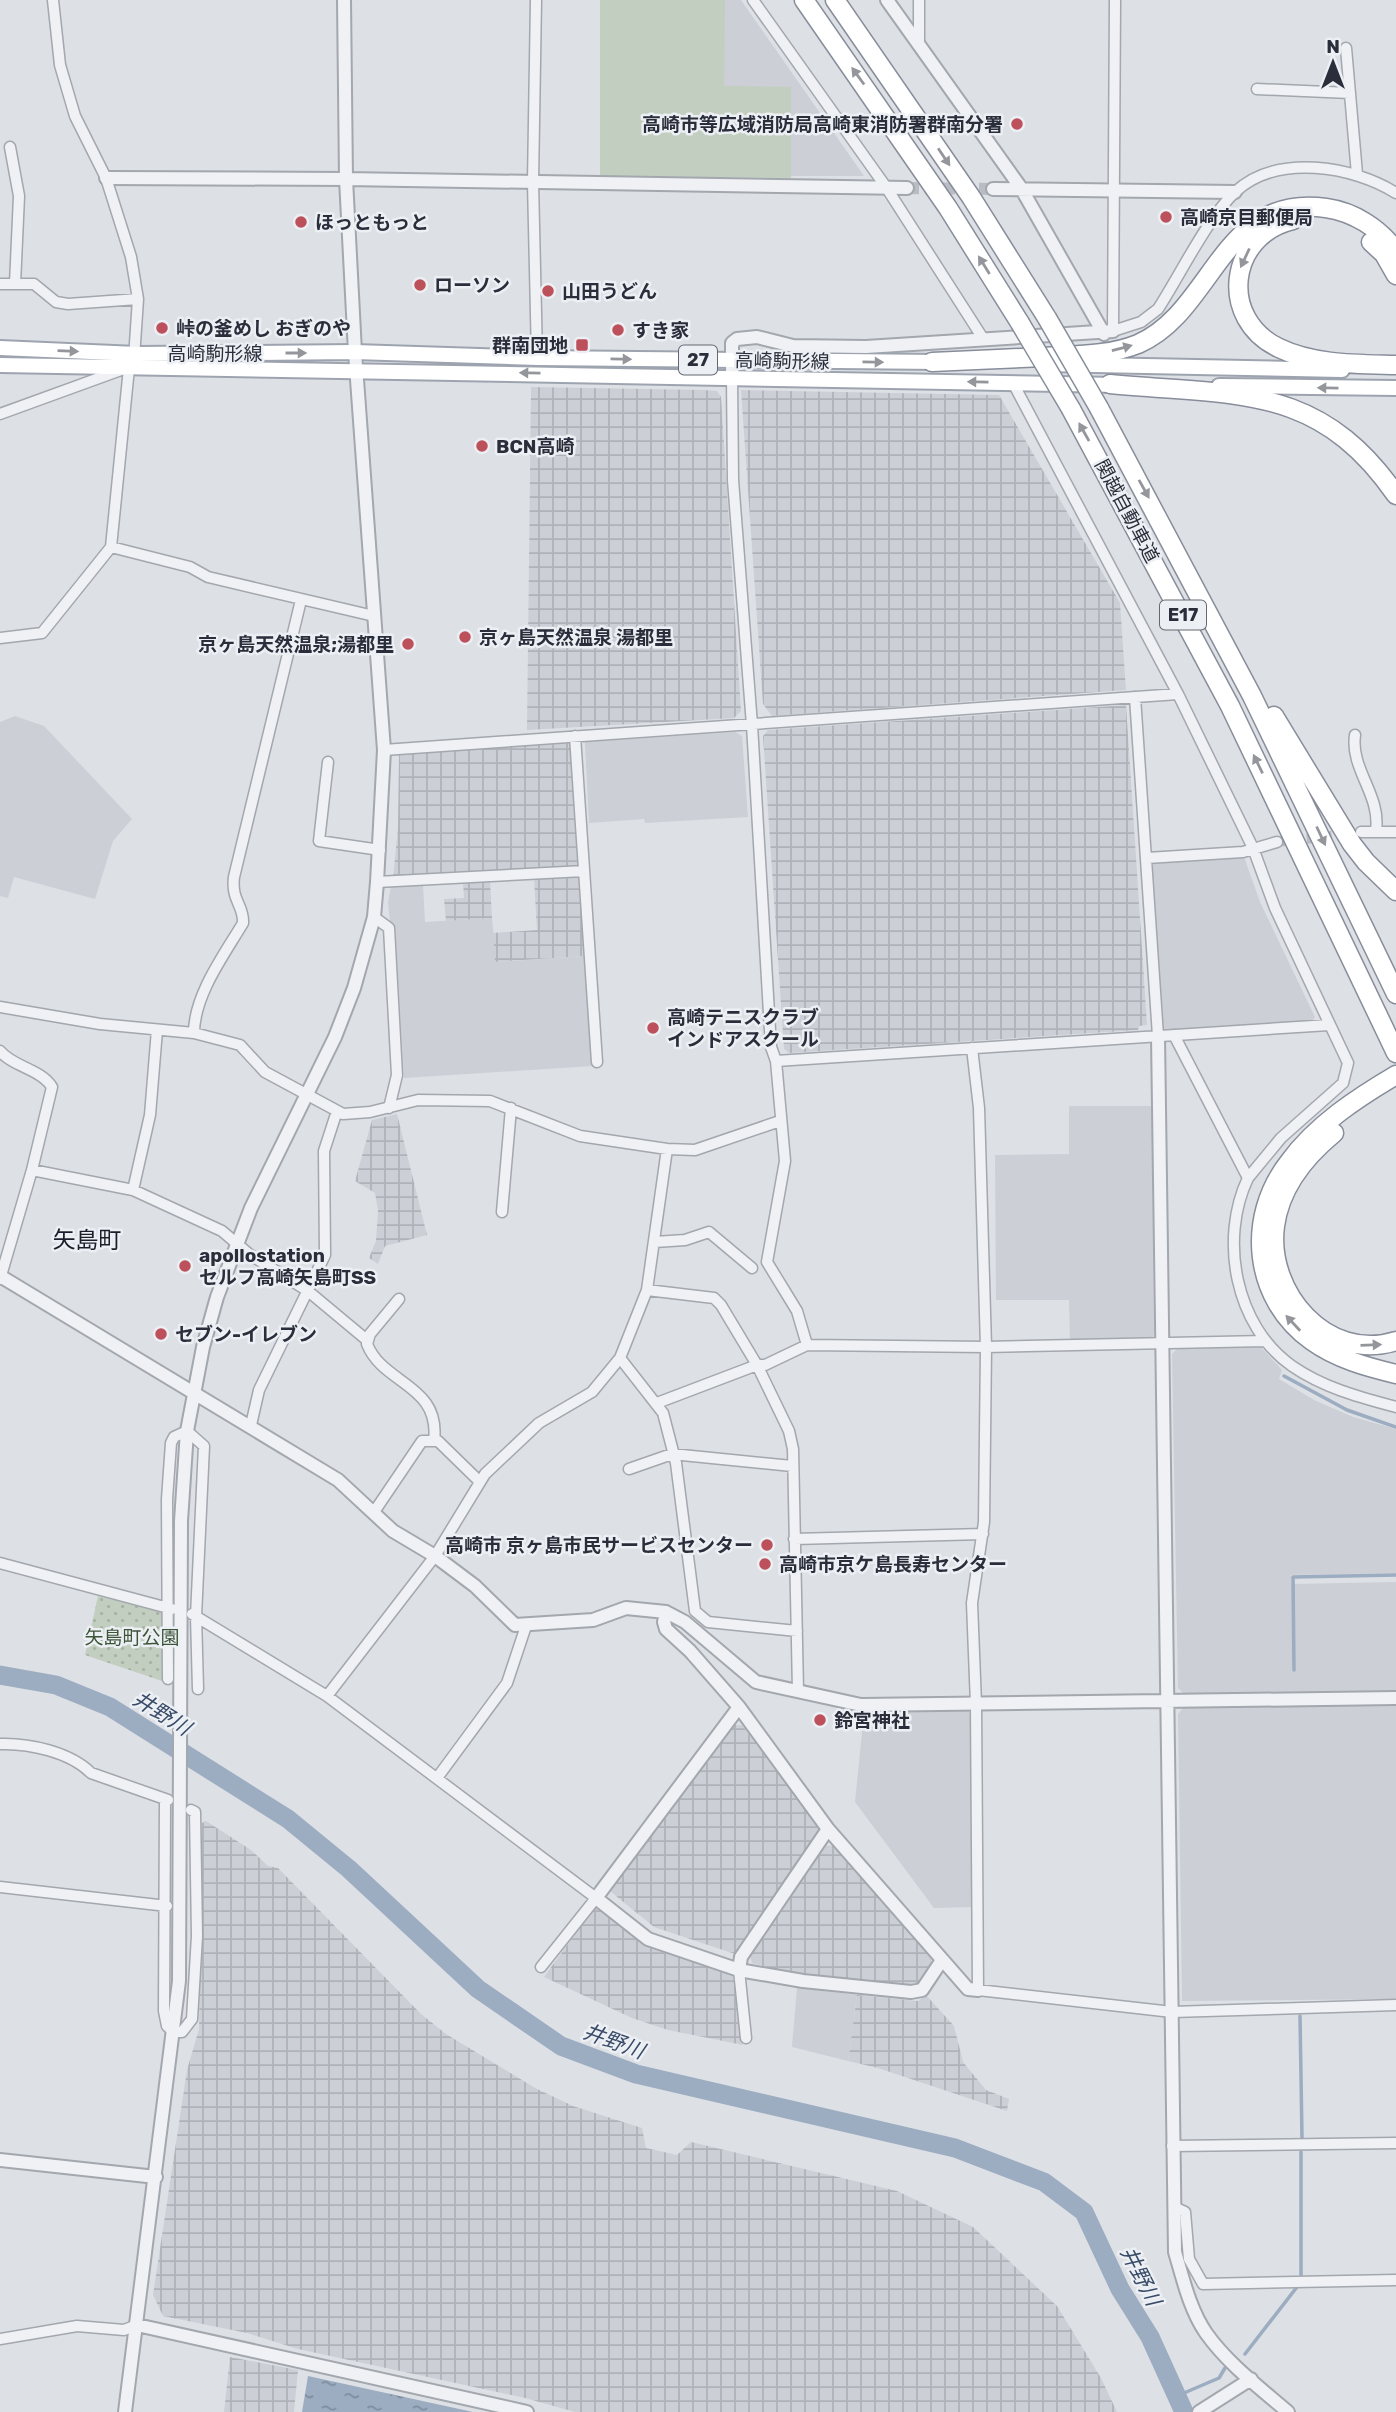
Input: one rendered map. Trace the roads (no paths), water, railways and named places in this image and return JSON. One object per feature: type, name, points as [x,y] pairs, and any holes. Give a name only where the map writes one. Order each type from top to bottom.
[{"type":"highway","name":"関越自動車道","points":[[804,0],[941,197],[1071,409],[1175,600],[1288,825],[1391,1048],[1396,1074]]},
{"type":"highway","name":"関越自動車道","points":[[835,0],[971,197],[1047,318],[1099,408],[1191,578],[1311,816],[1396,995]]},
{"type":"highway","points":[[932,362],[1094,354],[1138,344],[1174,319],[1219,257],[1244,231],[1273,214],[1291,209],[1321,207],[1351,215],[1378,231],[1396,251]]},
{"type":"highway","points":[[1396,275],[1384,254],[1359,232],[1326,219],[1308,218],[1276,226],[1252,244],[1237,276],[1237,292],[1248,323],[1277,347],[1321,360],[1396,365]]},
{"type":"highway","points":[[1110,384],[1265,400],[1310,413],[1361,452],[1396,495]]},
{"type":"highway","points":[[1191,578],[1352,844],[1396,891]]},
{"type":"highway","points":[[1396,1074],[1338,1113],[1294,1155],[1276,1181],[1267,1202],[1261,1244],[1262,1264],[1274,1299],[1298,1329],[1331,1352],[1396,1374]]},
{"type":"highway","points":[[1396,1088],[1349,1120],[1302,1165],[1279,1209],[1275,1244],[1287,1293],[1313,1324],[1345,1342],[1376,1345],[1396,1342]]},
{"type":"main road","name":"高崎駒形線","points":[[0,348],[137,354],[355,352],[537,358],[1396,371]]},
{"type":"main road","name":"高崎駒形線","points":[[0,365],[1396,388]]},
{"type":"street","points":[[0,638],[42,634],[111,547],[129,368],[137,354],[138,299],[131,257],[106,178],[75,116],[60,65],[53,0]]},
{"type":"street","points":[[125,2412],[174,2032],[181,1936],[181,1521],[187,1431],[217,1297],[251,1208],[307,1095],[354,988],[374,917],[384,750],[355,352],[346,178],[344,0]]},
{"type":"street","points":[[536,0],[533,182],[537,358]]},
{"type":"street","points":[[752,0],[886,187],[984,340]]},
{"type":"street","points":[[887,0],[1020,188],[1108,332]]},
{"type":"street","points":[[919,0],[919,46]]},
{"type":"street","points":[[1108,332],[1115,189],[1115,0]]},
{"type":"street","points":[[1346,48],[1357,174]]},
{"type":"street","points":[[1257,89],[1350,93]]},
{"type":"street","points":[[10,147],[19,196],[15,284]]},
{"type":"street","points":[[807,1345],[797,1311],[767,1262],[785,1161],[779,1121],[782,1106],[776,1060],[771,1047],[752,724],[733,480],[732,344],[746,337],[793,345],[866,347],[1108,332],[1141,322],[1158,309],[1236,192],[1259,178],[1285,170],[1315,167],[1357,174],[1396,193]]},
{"type":"street","points":[[106,178],[346,178],[907,188]]},
{"type":"street","points":[[993,189],[1236,192]]},
{"type":"street","points":[[0,284],[34,284],[57,302],[68,304],[138,299]]},
{"type":"street","points":[[0,414],[129,368]]},
{"type":"street","points":[[1013,383],[1178,694],[1253,848],[1275,908],[1348,1063],[1343,1083],[1281,1138],[1248,1178],[1241,1193],[1233,1229],[1234,1265],[1240,1289],[1265,1341],[1290,1364],[1349,1395],[1396,1407]]},
{"type":"street","points":[[111,547],[190,568],[208,577],[374,615]]},
{"type":"street","points":[[194,1033],[194,1018],[201,1002],[243,923],[243,913],[232,892],[234,877],[301,600]]},
{"type":"street","points":[[384,750],[1178,694]]},
{"type":"street","points":[[1135,697],[1158,1036],[1175,2252],[1200,2321],[1222,2352],[1288,2412]]},
{"type":"street","points":[[1355,735],[1353,750],[1378,815],[1376,830]]},
{"type":"street","points":[[575,736],[597,1062]]},
{"type":"street","points":[[328,762],[319,841],[380,850]]},
{"type":"street","points":[[1361,832],[1396,832]]},
{"type":"street","points":[[1147,858],[1243,852],[1277,842]]},
{"type":"street","points":[[377,882],[584,871]]},
{"type":"street","points":[[374,917],[389,928],[397,1075],[389,1108]]},
{"type":"street","points":[[0,1007],[100,1024],[194,1033],[240,1045],[265,1072],[337,1111],[365,1113],[418,1100],[490,1101],[580,1136],[667,1149],[695,1150],[779,1121]]},
{"type":"street","points":[[776,1060],[1329,1025]]},
{"type":"street","points":[[133,1190],[152,1105],[157,1030]]},
{"type":"street","points":[[1174,1035],[1248,1178]]},
{"type":"street","points":[[972,1048],[979,1108],[986,1347],[983,1534],[972,1603],[976,1704],[978,1990]]},
{"type":"street","points":[[0,1051],[6,1059],[46,1080],[52,1087],[32,1170],[0,1277],[251,1425],[338,1480],[393,1531],[435,1556],[475,1586],[508,1620],[526,1626],[555,1620],[593,1620],[625,1608],[666,1612],[685,1622],[757,1682],[861,1704],[1396,1698]]},
{"type":"street","points":[[502,1212],[511,1108]]},
{"type":"street","points":[[251,1425],[259,1390],[325,1255],[324,1151],[337,1111]]},
{"type":"street","points":[[327,1696],[435,1556],[479,1482],[516,1442],[539,1423],[592,1392],[620,1358],[647,1290],[667,1149]]},
{"type":"street","points":[[32,1170],[133,1190],[222,1231],[249,1254],[308,1291],[368,1340],[377,1363],[416,1391],[430,1408],[434,1441]]},
{"type":"street","points":[[655,1242],[685,1240],[709,1232],[752,1268]]},
{"type":"street","points":[[647,1290],[714,1298],[721,1305],[757,1365],[789,1431],[798,1691]]},
{"type":"street","points":[[368,1340],[400,1299]]},
{"type":"street","points":[[657,1403],[757,1365],[765,1365],[807,1345],[986,1347],[1265,1341]]},
{"type":"street","points":[[620,1358],[657,1403],[676,1463],[695,1611],[708,1622],[797,1631]]},
{"type":"street","points":[[167,1679],[171,1443],[174,1437],[187,1431]]},
{"type":"street","points":[[187,1431],[204,1446],[194,1615],[198,1689]]},
{"type":"street","points":[[374,1512],[422,1441],[438,1441],[479,1482]]},
{"type":"street","points":[[629,1469],[671,1454],[792,1466]]},
{"type":"street","points":[[794,1539],[983,1534]]},
{"type":"street","points":[[0,1563],[169,1608]]},
{"type":"street","points":[[666,1612],[666,1629],[690,1651],[739,1707],[828,1829],[968,1989],[1172,2012],[1396,2006]]},
{"type":"street","points":[[194,1615],[327,1696],[648,1939],[739,1970],[803,1981],[911,1992],[922,1990],[942,1960]]},
{"type":"street","points":[[437,1778],[507,1683],[526,1626]]},
{"type":"street","points":[[541,1967],[739,1707]]},
{"type":"street","points":[[0,1744],[24,1744],[82,1764],[91,1773],[167,1800],[164,2011],[167,2026],[174,2032],[183,2032],[191,2019],[197,1936],[195,1812],[191,1810]]},
{"type":"street","points":[[746,2038],[739,1970],[741,1957],[828,1829]]},
{"type":"street","points":[[0,1887],[167,1906]]},
{"type":"street","points":[[1172,2146],[1396,2143]]},
{"type":"street","points":[[0,2160],[156,2177]]},
{"type":"street","points":[[1174,2207],[1185,2211],[1189,2259],[1203,2284],[1396,2280]]},
{"type":"street","points":[[0,2339],[77,2326],[124,2330],[137,2325],[527,2412]]},
{"type":"street","points":[[1199,2412],[1251,2379]]},
{"type":"water","points":[[308,2376],[473,2412],[302,2412]]},
{"type":"waterway","points":[[1284,1376],[1347,1410],[1396,1427]]},
{"type":"waterway","points":[[1294,1670],[1293,1577],[1396,1575]]},
{"type":"waterway","name":"井野川","points":[[0,1675],[56,1685],[110,1707],[288,1819],[349,1869],[478,1989],[561,2046],[636,2074],[955,2148],[1044,2182],[1084,2212],[1120,2289],[1150,2337],[1184,2412]]},
{"type":"waterway","points":[[1300,2016],[1302,2138]]},
{"type":"waterway","points":[[1301,2152],[1301,2275]]},
{"type":"waterway","points":[[1245,2354],[1297,2287]]},
{"type":"waterway","points":[[1177,2396],[1219,2378],[1225,2368]]},
{"type":"tunnel","points":[[907,188],[993,189]]},
{"type":"tunnel","points":[[1277,842],[1349,834]]},
{"type":"place","name":"高崎市等広域消防局高崎東消防署群南分署","points":[[1017,124]]},
{"type":"place","name":"高崎京目郵便局","points":[[1166,217]]},
{"type":"place","name":"ほっともっと","points":[[301,222]]},
{"type":"place","name":"ローソン","points":[[420,285]]},
{"type":"place","name":"山田うどん","points":[[548,291]]},
{"type":"place","name":"峠の釜めし おぎのや","points":[[162,328]]},
{"type":"place","name":"すき家","points":[[618,330]]},
{"type":"place","name":"群南団地","points":[[582,345]]},
{"type":"place","name":"BCN高崎","points":[[482,446]]},
{"type":"place","name":"京ヶ島天然温泉 湯都里","points":[[465,637]]},
{"type":"place","name":"京ヶ島天然温泉;湯都里","points":[[408,644]]},
{"type":"place","name":"高崎テニスクラブ インドアスクール","points":[[653,1028]]},
{"type":"place","name":"apollostation セルフ高崎矢島町SS","points":[[185,1266]]},
{"type":"place","name":"セブン-イレブン","points":[[161,1334]]},
{"type":"place","name":"高崎市 京ヶ島市民サービスセンター","points":[[767,1545]]},
{"type":"place","name":"高崎市京ケ島長寿センター","points":[[765,1564]]},
{"type":"place","name":"鈴宮神社","points":[[820,1720]]},
{"type":"district","name":"矢島町","points":[[87,1240]]},
{"type":"park label","name":"矢島町公園","points":[[132,1637]]}]
